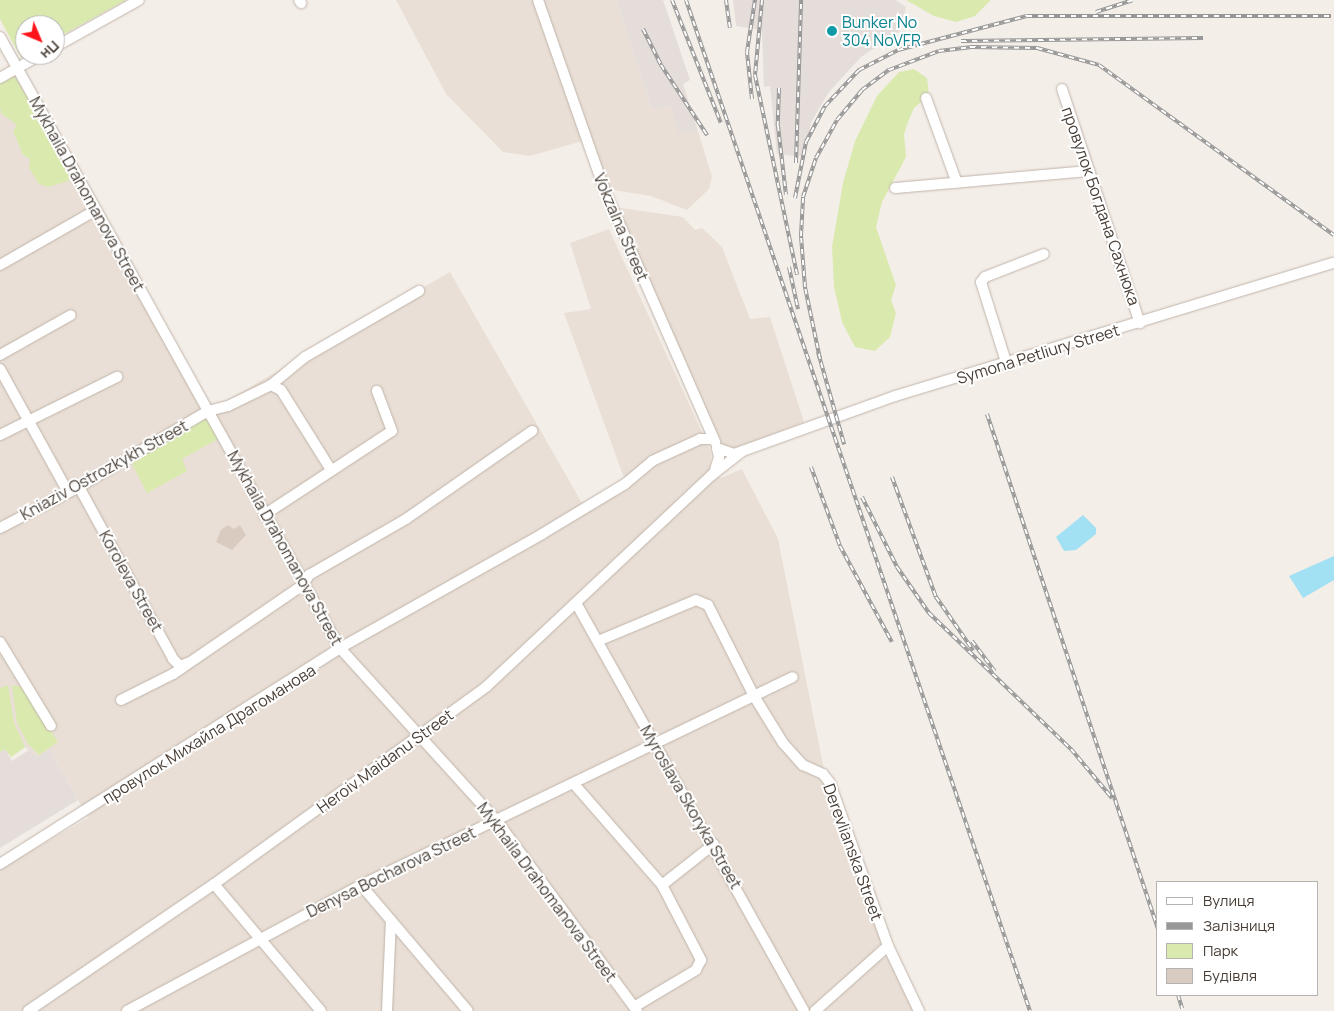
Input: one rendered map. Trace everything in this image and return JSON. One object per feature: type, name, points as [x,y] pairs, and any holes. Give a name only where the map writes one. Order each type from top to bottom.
[{"type":"street","points":[[65,41],[139,0]]},
{"type":"street","name":"Vokzalna Street","points":[[538,0],[605,191],[715,443]]},
{"type":"street","name":"Mykhaila Drahomanova Street","points":[[0,38],[303,585],[340,648],[497,821],[636,1009]]},
{"type":"street","points":[[0,78],[22,65]]},
{"type":"street","name":"провулок Богдана Сахнюка","points":[[1062,89],[1140,323]]},
{"type":"street","points":[[926,98],[957,183]]},
{"type":"street","points":[[895,188],[1090,172]]},
{"type":"street","points":[[0,265],[96,210]]},
{"type":"street","points":[[1007,364],[981,282],[984,277],[1044,254]]},
{"type":"street","name":"Symona Petliury Street","points":[[743,451],[894,396],[1007,364],[1334,263]]},
{"type":"street","name":"Kniaziv Ostrozkykh Street","points":[[0,528],[79,487],[208,411],[228,406],[271,384],[305,357],[419,291]]},
{"type":"street","points":[[0,355],[71,315]]},
{"type":"street","points":[[0,369],[68,492]]},
{"type":"street","points":[[0,435],[117,377]]},
{"type":"street","points":[[271,384],[281,390],[331,470]]},
{"type":"street","points":[[264,515],[392,431],[377,391]]},
{"type":"street","points":[[121,700],[189,663],[303,585],[309,575],[406,520],[532,431]]},
{"type":"street","name":"провулок Михайла Драгоманова","points":[[0,864],[340,648],[625,484],[663,455],[700,439],[715,443],[725,453],[743,451]]},
{"type":"street","points":[[712,474],[719,457],[715,443]]},
{"type":"street","name":"Heroiv Maidanu Street","points":[[28,1011],[214,884],[486,687],[712,474],[743,451]]},
{"type":"street","name":"Koroleva Street","points":[[79,487],[172,659],[180,666],[189,663]]},
{"type":"street","name":"Derevlianska Street","points":[[598,641],[696,600],[703,601],[714,616],[754,696],[783,743],[804,765],[828,779],[888,946],[918,1011]]},
{"type":"street","name":"Myroslava Skoryka Street","points":[[576,603],[653,744],[714,844],[804,1011]]},
{"type":"street","points":[[0,642],[52,726]]},
{"type":"street","name":"Denysa Bocharova Street","points":[[128,1011],[361,885],[793,677]]},
{"type":"street","points":[[574,784],[662,885],[700,965],[636,1009]]},
{"type":"street","points":[[662,885],[714,844]]},
{"type":"street","points":[[214,884],[258,939],[321,1011]]},
{"type":"street","points":[[361,885],[468,1011]]},
{"type":"street","points":[[388,1011],[391,920]]},
{"type":"street","points":[[815,1011],[888,946]]},
{"type":"shaded area","points":[[396,0],[616,0],[652,109],[670,106],[679,133],[698,131],[712,177],[709,189],[687,210],[651,196],[613,190],[602,183],[586,140],[530,156],[503,152],[446,94]]},
{"type":"shaded area","points":[[616,0],[663,0],[690,80],[683,84],[698,131],[679,134],[670,106],[652,109]]},
{"type":"shaded area","points":[[733,0],[896,0],[906,7],[900,31],[861,57],[829,92],[811,122],[805,157],[777,154],[770,86],[764,87],[762,30],[736,26]]},
{"type":"shaded area","points":[[15,73],[203,409],[0,525],[0,81]]},
{"type":"shaded area","points":[[615,207],[683,217],[695,230],[702,228],[722,247],[750,319],[770,317],[804,422],[735,449],[723,446]]},
{"type":"shaded area","points":[[609,229],[711,452],[710,471],[721,478],[742,469],[778,539],[827,785],[882,942],[874,951],[879,957],[888,958],[913,1011],[0,1011],[0,869],[88,818],[50,749],[37,757],[25,747],[11,757],[5,749],[0,752],[0,531],[450,272],[587,512],[628,489],[564,313],[591,309],[570,243]]},
{"type":"shaded area","points":[[5,749],[12,761],[29,750],[37,757],[50,749],[78,800],[0,848],[0,752]]},
{"type":"green space","points":[[0,0],[126,0],[65,34],[65,15],[15,15],[15,47],[0,19]]},
{"type":"green space","points":[[906,0],[991,0],[975,16],[956,22],[934,16]]},
{"type":"green space","points":[[914,69],[927,78],[929,95],[914,108],[908,122],[904,134],[906,157],[882,202],[876,227],[896,285],[891,300],[896,313],[890,337],[875,351],[855,347],[842,322],[834,287],[832,247],[843,183],[855,141],[877,96],[899,72]]},
{"type":"green space","points":[[14,76],[64,159],[70,173],[68,181],[48,187],[39,184],[29,168],[30,159],[23,155],[13,131],[17,125],[1,113],[0,82]]},
{"type":"green space","points":[[206,418],[218,439],[182,459],[187,471],[147,493],[131,462]]},
{"type":"green space","points":[[8,685],[14,723],[25,747],[11,757],[5,749],[0,752],[0,688]]},
{"type":"green space","points":[[12,685],[22,687],[58,742],[39,755],[28,744],[17,723]]},
{"type":"water","points":[[1083,515],[1096,528],[1096,534],[1076,550],[1064,551],[1056,537]]},
{"type":"water","points":[[1334,556],[1334,580],[1303,598],[1289,576]]},
{"type":"building","points":[[228,525],[234,529],[240,525],[246,535],[232,550],[216,542],[221,530]]},
{"type":"railway","points":[[672,0],[721,123]]},
{"type":"railway","points":[[686,0],[1030,1011]]},
{"type":"railway","points":[[726,0],[730,28]]},
{"type":"railway","points":[[752,99],[747,52],[755,0]]},
{"type":"railway","points":[[762,0],[755,75],[797,275]]},
{"type":"railway","points":[[796,163],[801,0]]},
{"type":"railway","points":[[1096,12],[1132,0]]},
{"type":"railway","points":[[795,198],[806,142],[825,106],[859,70],[898,50],[1027,16],[1331,16]]},
{"type":"railway","points":[[643,29],[661,65],[707,135]]},
{"type":"railway","points":[[961,41],[1203,38]]},
{"type":"railway","points":[[820,359],[805,287],[801,236],[803,197],[816,158],[837,120],[862,90],[889,70],[939,51],[970,47],[1037,48],[1099,65],[1334,235]]},
{"type":"railway","points":[[779,88],[778,126],[786,195]]},
{"type":"railway","points":[[789,267],[798,309]]},
{"type":"railway","points":[[818,352],[844,444]]},
{"type":"railway","points":[[987,414],[1156,923]]},
{"type":"railway","points":[[811,467],[840,546],[892,642]]},
{"type":"railway","points":[[892,477],[936,597],[973,650]]},
{"type":"railway","points":[[862,497],[897,567],[929,613],[1071,749],[1112,798]]},
{"type":"railway","points":[[972,641],[995,671]]},
{"type":"railway","points":[[1178,996],[1182,1008]]},
{"type":"place","name":"Bunker No 304 NoVFR","points":[[832,31]]}]
